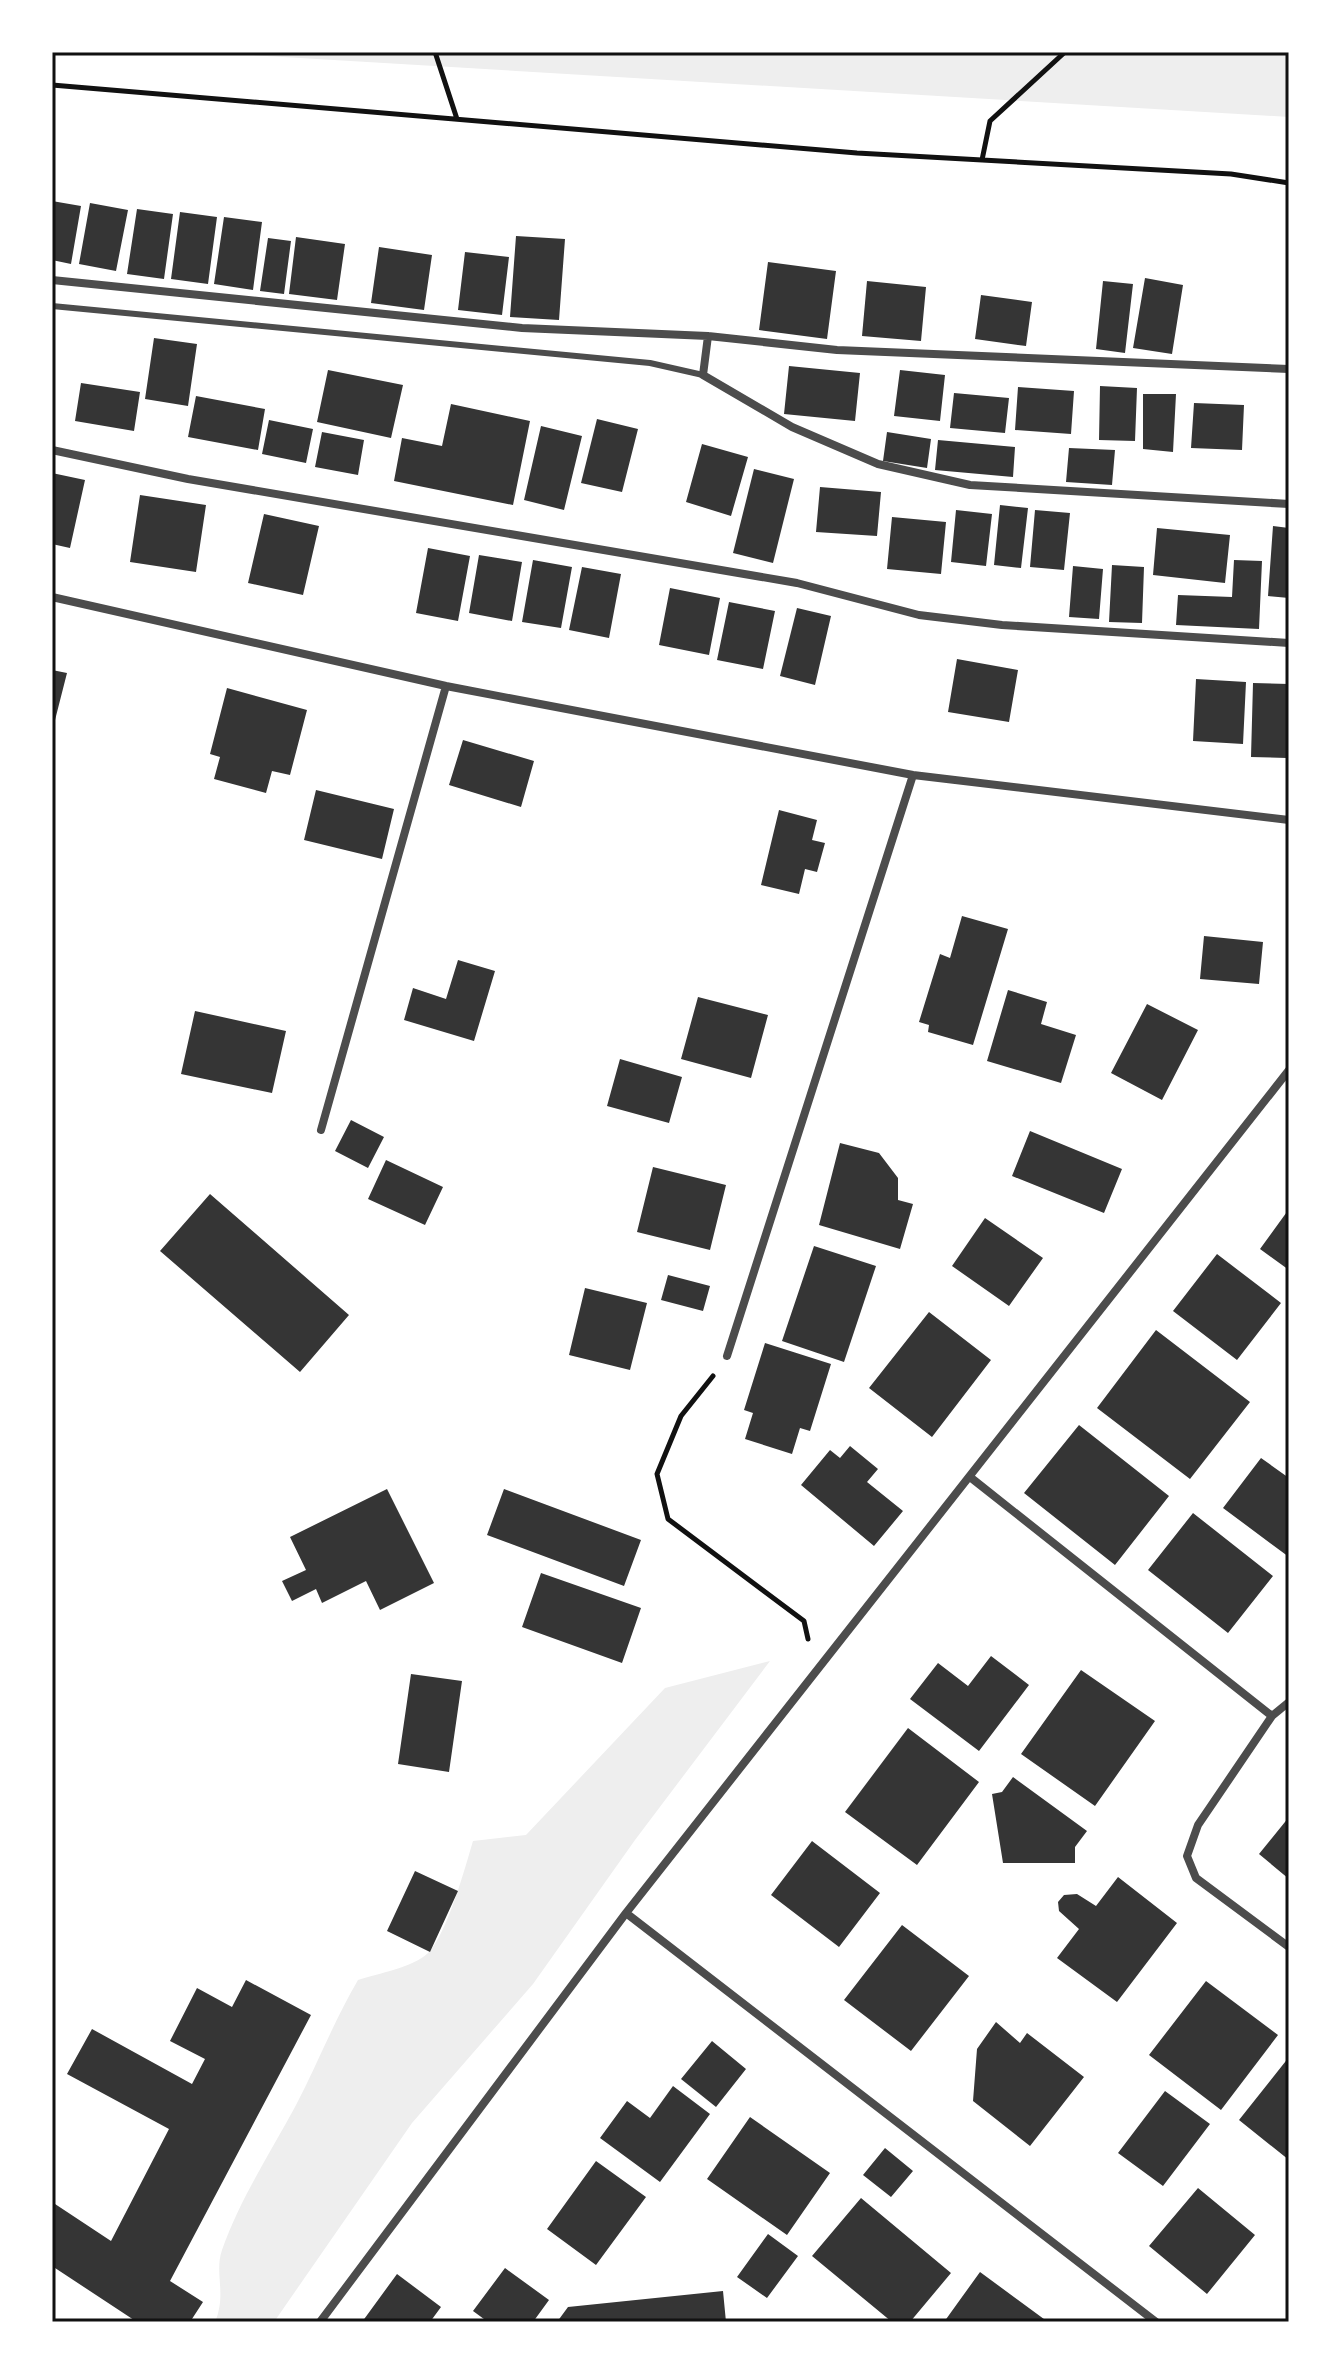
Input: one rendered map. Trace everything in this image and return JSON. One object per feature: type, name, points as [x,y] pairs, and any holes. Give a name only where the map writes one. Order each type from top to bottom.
[{"type":"street","points":[[52,280],[522,328],[708,336],[837,350],[1289,369]]},
{"type":"street","points":[[708,336],[703,375],[792,427],[878,464],[970,485],[1289,504]]},
{"type":"street","points":[[52,450],[188,479],[797,583],[919,615],[1002,625],[1289,643]]},
{"type":"street","points":[[52,597],[446,686],[913,775],[1289,820]]},
{"type":"street","points":[[321,1130],[446,686]]},
{"type":"street","points":[[727,1356],[913,775]]},
{"type":"street","points":[[320,2322],[626,1913],[1288,1072]]},
{"type":"street","points":[[970,1477],[1272,1716]]},
{"type":"street","points":[[1289,1702],[1272,1716],[1198,1825],[1187,1856],[1196,1878],[1289,1947]]},
{"type":"street","points":[[626,1913],[1156,2322]]},
{"type":"lane","points":[[52,306],[650,363],[703,375]]},
{"type":"path","points":[[435,52],[457,119]]},
{"type":"path","points":[[982,160],[990,121],[1065,52]]},
{"type":"path","points":[[52,85],[857,153],[1231,174],[1289,183]]},
{"type":"path","points":[[727,1356],[681,1416],[657,1474],[668,1519],[804,1621],[815,1672]]},
{"type":"shaded area","points":[[200,52],[1289,52],[1289,117]]},
{"type":"shaded area","points":[[770,1661],[635,1840],[533,1984],[412,2123],[274,2322],[215,2322],[220,2302],[220,2259],[229,2231],[349,1996],[358,1980],[404,1966],[428,1953],[442,1931],[473,1841],[526,1835],[665,1688]]},
{"type":"building","points":[[52,201],[81,206],[71,264],[52,260]]},
{"type":"building","points":[[90,203],[128,210],[116,271],[79,264]]},
{"type":"building","points":[[137,209],[173,214],[164,279],[127,274]]},
{"type":"building","points":[[180,212],[217,217],[208,284],[171,279]]},
{"type":"building","points":[[224,217],[262,222],[253,290],[214,284]]},
{"type":"building","points":[[516,236],[565,239],[559,320],[510,317]]},
{"type":"building","points":[[296,237],[345,244],[337,300],[289,294]]},
{"type":"building","points":[[268,238],[291,241],[284,294],[260,291]]},
{"type":"building","points":[[379,247],[432,255],[424,310],[371,303]]},
{"type":"building","points":[[465,252],[509,257],[502,315],[458,310]]},
{"type":"building","points":[[768,262],[836,271],[827,339],[759,330]]},
{"type":"building","points":[[1145,278],[1183,285],[1172,354],[1133,348]]},
{"type":"building","points":[[867,281],[926,287],[921,341],[862,336]]},
{"type":"building","points":[[1103,281],[1133,284],[1125,353],[1096,349]]},
{"type":"building","points":[[981,295],[1032,302],[1026,346],[975,339]]},
{"type":"building","points":[[154,338],[197,344],[188,406],[145,399]]},
{"type":"building","points":[[789,366],[860,373],[855,421],[784,414]]},
{"type":"building","points":[[328,370],[403,385],[391,438],[317,422]]},
{"type":"building","points":[[900,370],[945,375],[940,421],[894,416]]},
{"type":"building","points":[[81,383],[140,392],[134,431],[75,421]]},
{"type":"building","points":[[1100,386],[1137,388],[1135,441],[1099,440]]},
{"type":"building","points":[[1018,387],[1074,391],[1071,434],[1015,430]]},
{"type":"building","points":[[954,393],[1009,398],[1005,433],[950,428]]},
{"type":"building","points":[[1143,394],[1176,394],[1173,452],[1143,449]]},
{"type":"building","points":[[196,396],[265,409],[258,450],[188,437]]},
{"type":"building","points":[[1194,403],[1244,405],[1242,450],[1191,448]]},
{"type":"building","points":[[451,404],[530,421],[513,505],[394,481],[402,438],[442,446]]},
{"type":"building","points":[[597,419],[638,429],[622,492],[581,483]]},
{"type":"building","points":[[269,420],[313,429],[306,463],[262,454]]},
{"type":"building","points":[[541,426],[582,436],[564,510],[524,500]]},
{"type":"building","points":[[322,432],[364,440],[358,475],[315,467]]},
{"type":"building","points":[[887,432],[931,439],[927,468],[883,461]]},
{"type":"building","points":[[938,440],[1015,447],[1013,477],[935,470]]},
{"type":"building","points":[[702,444],[748,457],[731,516],[686,502]]},
{"type":"building","points":[[1069,448],[1115,450],[1112,485],[1066,482]]},
{"type":"building","points":[[754,469],[794,479],[773,563],[733,553]]},
{"type":"building","points":[[52,473],[85,480],[70,548],[52,544]]},
{"type":"building","points":[[820,487],[881,492],[877,536],[816,532]]},
{"type":"building","points":[[140,495],[206,505],[196,572],[130,562]]},
{"type":"building","points":[[1000,505],[1028,508],[1021,568],[994,565]]},
{"type":"building","points":[[956,510],[992,514],[986,566],[951,562]]},
{"type":"building","points":[[1035,510],[1070,513],[1064,570],[1030,567]]},
{"type":"building","points":[[264,514],[319,526],[303,595],[248,583]]},
{"type":"building","points":[[892,517],[946,522],[941,574],[887,569]]},
{"type":"building","points":[[1273,526],[1289,528],[1289,598],[1268,596]]},
{"type":"building","points":[[1157,528],[1230,535],[1225,583],[1153,575]]},
{"type":"building","points":[[428,548],[470,556],[458,621],[416,613]]},
{"type":"building","points":[[479,555],[522,562],[512,621],[469,613]]},
{"type":"building","points":[[533,560],[572,567],[561,628],[522,622]]},
{"type":"building","points":[[1234,560],[1262,561],[1259,629],[1176,625],[1178,595],[1232,597]]},
{"type":"building","points":[[1112,565],[1144,567],[1142,623],[1109,622]]},
{"type":"building","points":[[1073,566],[1103,569],[1099,619],[1069,617]]},
{"type":"building","points":[[582,567],[621,574],[609,638],[569,630]]},
{"type":"building","points":[[670,588],[720,598],[709,655],[659,645]]},
{"type":"building","points":[[729,602],[775,611],[763,669],[717,660]]},
{"type":"building","points":[[797,608],[831,616],[815,685],[780,676]]},
{"type":"building","points":[[957,659],[1018,670],[1009,722],[948,712]]},
{"type":"building","points":[[52,670],[67,673],[54,724],[52,723]]},
{"type":"building","points":[[1196,679],[1246,682],[1243,744],[1193,741]]},
{"type":"building","points":[[1253,683],[1289,684],[1287,758],[1251,757]]},
{"type":"building","points":[[227,688],[307,710],[290,775],[272,771],[266,793],[214,779],[220,757],[210,754]]},
{"type":"building","points":[[463,740],[534,761],[521,807],[449,785]]},
{"type":"building","points":[[316,790],[394,809],[382,859],[304,840]]},
{"type":"building","points":[[779,810],[817,820],[812,840],[825,843],[817,872],[805,869],[799,894],[761,885]]},
{"type":"building","points":[[962,916],[1008,929],[973,1045],[928,1032],[929,1025],[919,1022],[940,954],[950,958]]},
{"type":"building","points":[[1204,936],[1263,942],[1259,984],[1200,979]]},
{"type":"building","points":[[458,960],[495,971],[474,1041],[404,1020],[413,988],[446,999]]},
{"type":"building","points":[[1008,990],[1047,1002],[1041,1024],[1076,1035],[1061,1083],[987,1061]]},
{"type":"building","points":[[698,997],[768,1015],[751,1078],[681,1059]]},
{"type":"building","points":[[1147,1004],[1198,1030],[1162,1100],[1111,1073]]},
{"type":"building","points":[[195,1011],[286,1031],[272,1093],[181,1074]]},
{"type":"building","points":[[620,1059],[682,1077],[669,1123],[607,1106]]},
{"type":"building","points":[[351,1120],[384,1137],[368,1168],[335,1151]]},
{"type":"building","points":[[1030,1131],[1122,1169],[1104,1213],[1012,1176]]},
{"type":"building","points":[[840,1143],[879,1153],[898,1178],[898,1200],[913,1204],[900,1249],[819,1225]]},
{"type":"building","points":[[386,1160],[443,1187],[425,1225],[368,1199]]},
{"type":"building","points":[[653,1167],[726,1185],[710,1250],[637,1232]]},
{"type":"building","points":[[210,1194],[349,1315],[300,1372],[160,1251]]},
{"type":"building","points":[[1289,1209],[1289,1270],[1260,1249]]},
{"type":"building","points":[[985,1218],[1043,1258],[1009,1306],[952,1266]]},
{"type":"building","points":[[814,1246],[876,1266],[844,1362],[782,1341]]},
{"type":"building","points":[[1217,1254],[1281,1303],[1237,1360],[1173,1311]]},
{"type":"building","points":[[668,1275],[710,1286],[703,1311],[661,1300]]},
{"type":"building","points":[[585,1288],[647,1303],[630,1370],[569,1355]]},
{"type":"building","points":[[929,1312],[991,1360],[932,1437],[869,1388]]},
{"type":"building","points":[[1156,1330],[1250,1402],[1190,1479],[1097,1408]]},
{"type":"building","points":[[765,1343],[831,1364],[810,1431],[800,1428],[792,1454],[745,1439],[753,1413],[744,1410]]},
{"type":"building","points":[[1079,1425],[1169,1496],[1115,1565],[1024,1493]]},
{"type":"building","points":[[850,1446],[878,1469],[867,1482],[903,1511],[874,1546],[801,1485],[830,1450],[840,1458]]},
{"type":"building","points":[[1261,1458],[1289,1478],[1289,1557],[1223,1508]]},
{"type":"building","points":[[387,1489],[434,1583],[380,1610],[366,1581],[322,1603],[316,1589],[292,1601],[282,1581],[306,1570],[290,1537]]},
{"type":"building","points":[[504,1489],[641,1540],[624,1586],[487,1535]]},
{"type":"building","points":[[1193,1513],[1273,1576],[1228,1633],[1148,1570]]},
{"type":"building","points":[[541,1573],[641,1608],[622,1663],[522,1627]]},
{"type":"building","points":[[991,1656],[1029,1685],[979,1751],[910,1699],[938,1663],[968,1686]]},
{"type":"building","points":[[1081,1670],[1155,1721],[1095,1806],[1021,1754]]},
{"type":"building","points":[[411,1674],[462,1681],[449,1772],[398,1764]]},
{"type":"building","points":[[908,1728],[979,1782],[917,1865],[845,1812]]},
{"type":"building","points":[[1013,1777],[1087,1831],[1075,1847],[1075,1863],[1003,1863],[992,1794],[1002,1792]]},
{"type":"building","points":[[1289,1817],[1289,1879],[1259,1854]]},
{"type":"building","points":[[812,1841],[880,1893],[839,1947],[771,1895]]},
{"type":"building","points":[[415,1871],[458,1891],[430,1952],[387,1931]]},
{"type":"building","points":[[1118,1877],[1177,1923],[1117,2002],[1057,1958],[1079,1929],[1059,1911],[1058,1902],[1064,1895],[1077,1894],[1096,1906]]},
{"type":"building","points":[[902,1925],[969,1976],[911,2051],[844,2000]]},
{"type":"building","points":[[246,1980],[311,2015],[170,2281],[203,2302],[190,2322],[137,2322],[52,2266],[52,2202],[111,2241],[169,2129],[67,2074],[92,2029],[192,2084],[205,2059],[170,2041],[197,1988],[232,2007]]},
{"type":"building","points":[[1206,1981],[1278,2035],[1221,2110],[1149,2055]]},
{"type":"building","points":[[996,2022],[1020,2043],[1027,2033],[1084,2077],[1030,2146],[973,2101],[977,2049]]},
{"type":"building","points":[[712,2041],[746,2069],[716,2107],[681,2079]]},
{"type":"building","points":[[1289,2057],[1289,2160],[1239,2120]]},
{"type":"building","points":[[673,2086],[710,2114],[660,2182],[600,2138],[627,2101],[650,2118]]},
{"type":"building","points":[[1165,2091],[1210,2124],[1163,2186],[1118,2153]]},
{"type":"building","points":[[750,2117],[830,2173],[787,2235],[707,2179]]},
{"type":"building","points":[[885,2148],[913,2171],[891,2197],[863,2175]]},
{"type":"building","points":[[596,2161],[646,2197],[596,2265],[547,2229]]},
{"type":"building","points":[[1198,2188],[1255,2235],[1207,2294],[1149,2246]]},
{"type":"building","points":[[861,2198],[951,2273],[910,2322],[892,2322],[812,2256]]},
{"type":"building","points":[[768,2234],[798,2256],[767,2298],[737,2277]]},
{"type":"building","points":[[505,2268],[549,2300],[533,2322],[488,2322],[473,2311]]},
{"type":"building","points":[[980,2272],[1048,2322],[944,2322]]},
{"type":"building","points":[[397,2274],[441,2307],[430,2322],[362,2322]]},
{"type":"building","points":[[723,2291],[726,2322],[557,2322],[568,2307]]}]
